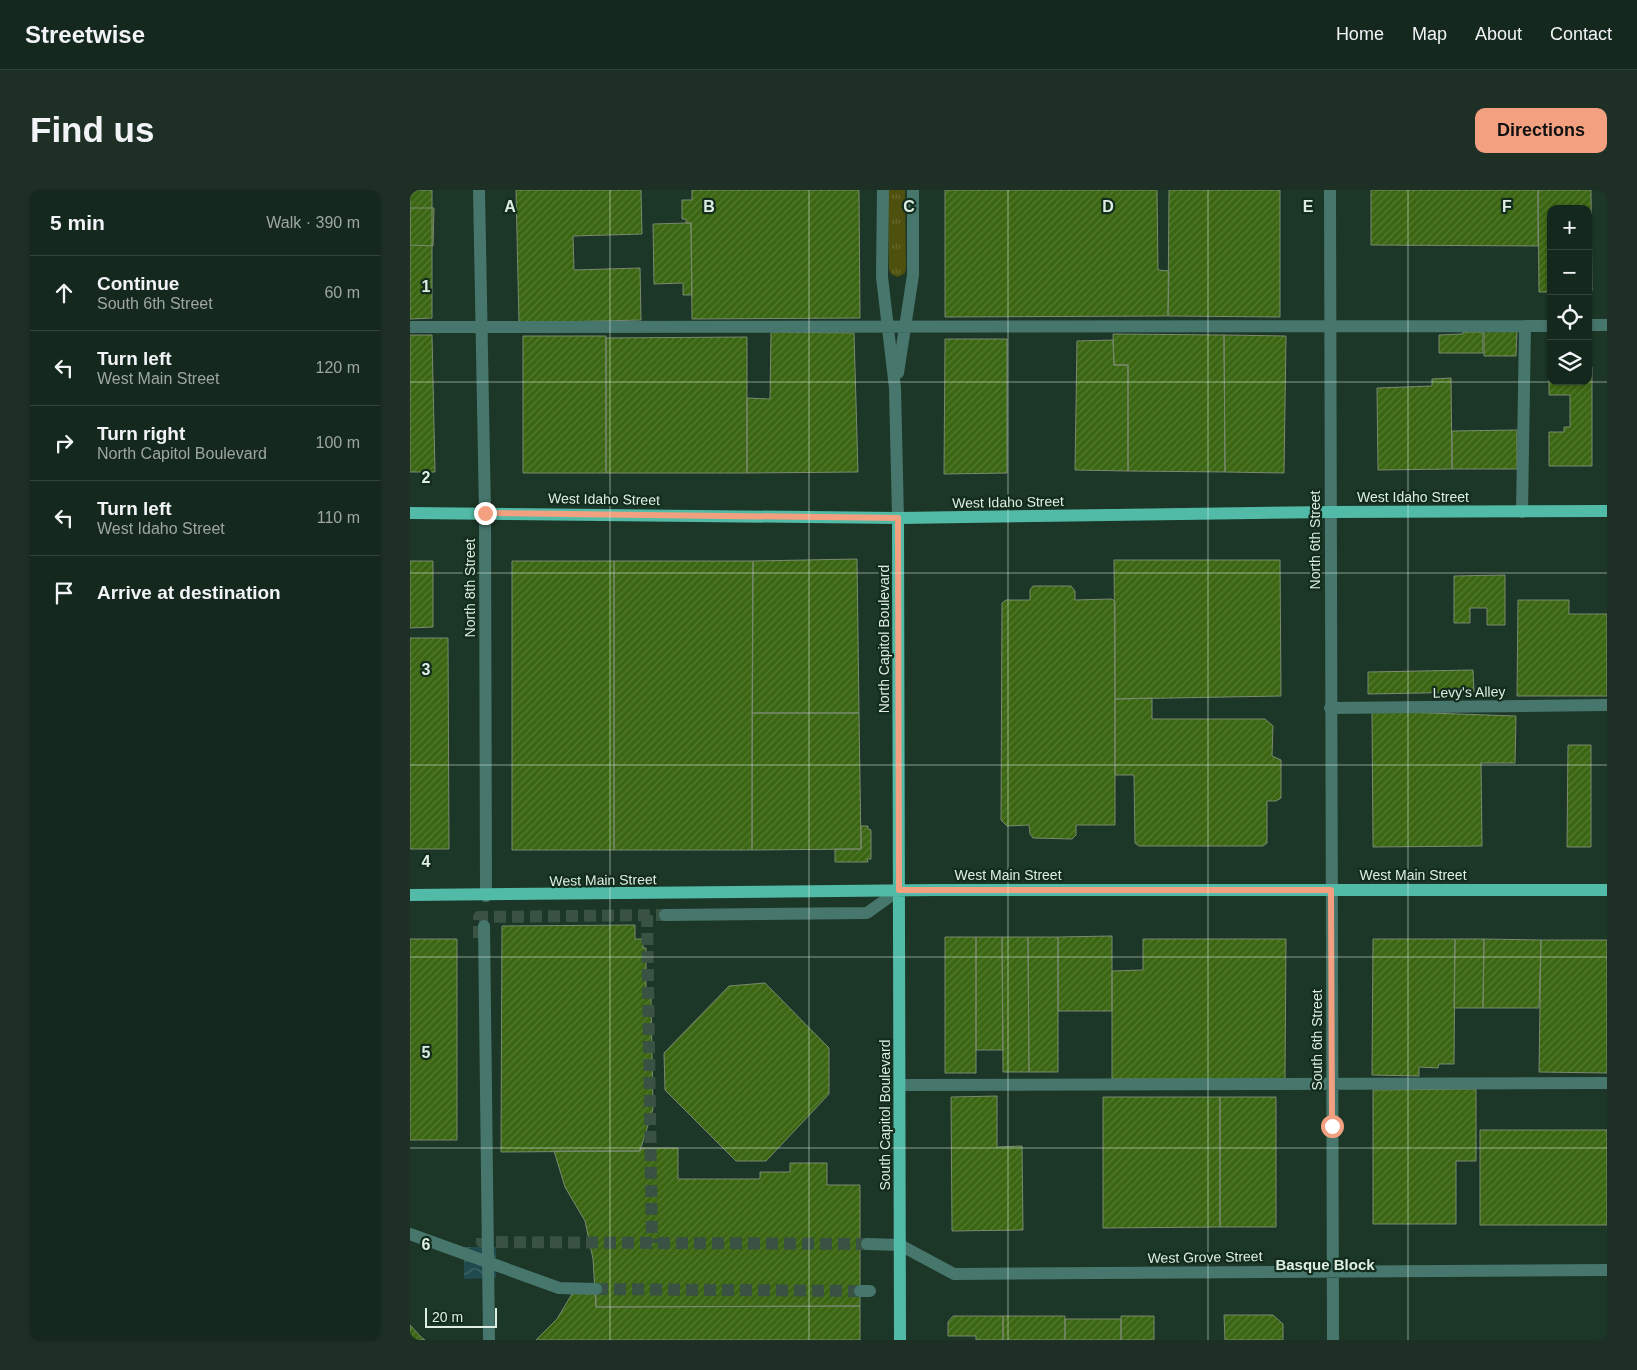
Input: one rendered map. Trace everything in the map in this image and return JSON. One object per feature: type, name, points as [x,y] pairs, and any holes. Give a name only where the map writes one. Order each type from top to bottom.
[{"type":"main road","name":"West Idaho Street","points":[[410,513],[898,518],[1330,512],[1607,511]]},
{"type":"main road","name":"North Capitol Boulevard","points":[[898,518],[899,890]]},
{"type":"main road","name":"West Main Street","points":[[410,895],[486,896],[899,890],[1607,890]]},
{"type":"main road","name":"South Capitol Boulevard","points":[[899,890],[900,1340]]},
{"type":"street","name":"North 8th Street","points":[[479,190],[485,513],[486,896]]},
{"type":"street","name":"North Capitol Boulevard","points":[[883,190],[882,277],[895,388],[898,518]]},
{"type":"street","name":"North Capitol Boulevard","points":[[895,388],[913,275],[913,190]]},
{"type":"street","name":"North 6th Street","points":[[1330,190],[1331,890]]},
{"type":"street","points":[[1592,326],[1607,325]]},
{"type":"street","points":[[1522,512],[1524,326]]},
{"type":"street","points":[[410,327],[1547,326]]},
{"type":"street","name":"Levy's Alley","points":[[1330,708],[1607,705]]},
{"type":"street","points":[[665,915],[867,913],[899,890]]},
{"type":"street","name":"South 6th Street","points":[[1331,890],[1333,1340]]},
{"type":"street","points":[[484,926],[489,1340]]},
{"type":"street","points":[[900,1085],[1607,1083]]},
{"type":"street","points":[[410,1234],[559,1288],[596,1289]]},
{"type":"street","points":[[867,1244],[900,1245]]},
{"type":"street","name":"West Grove Street","points":[[900,1245],[954,1274],[1333,1270],[1607,1270]]},
{"type":"green space","points":[[888,190],[905,190],[906,268],[905,273],[898,277],[891,274],[889,269]]},
{"type":"water","points":[[464,1247],[496,1247],[496,1278],[464,1279]]},
{"type":"building","points":[[410,190],[432,190],[432,318],[410,319]]},
{"type":"building","points":[[516,190],[641,190],[642,234],[573,236],[574,270],[640,268],[641,320],[519,323]]},
{"type":"building","points":[[692,190],[859,190],[860,318],[692,319],[691,223],[686,223],[686,219],[682,219],[682,200],[692,200]]},
{"type":"building","points":[[945,190],[1157,190],[1158,270],[1169,271],[1168,316],[945,317]]},
{"type":"building","points":[[1169,190],[1280,190],[1280,317],[1168,316]]},
{"type":"building","points":[[1371,190],[1538,190],[1538,246],[1371,245]]},
{"type":"building","points":[[1538,190],[1591,190],[1591,205],[1547,205],[1547,292],[1539,292]]},
{"type":"building","points":[[410,208],[434,208],[433,246],[410,245]]},
{"type":"building","points":[[691,223],[692,295],[683,295],[683,283],[654,284],[653,224]]},
{"type":"building","points":[[1484,330],[1517,331],[1516,356],[1484,356]]},
{"type":"building","points":[[771,332],[854,333],[858,472],[747,473],[747,398],[770,399]]},
{"type":"building","points":[[1463,332],[1483,332],[1483,353],[1439,353],[1439,335],[1463,334]]},
{"type":"building","points":[[1113,334],[1224,335],[1225,472],[1128,471],[1128,365],[1114,365]]},
{"type":"building","points":[[410,335],[432,335],[435,472],[410,472]]},
{"type":"building","points":[[1224,335],[1286,336],[1284,473],[1225,472]]},
{"type":"building","points":[[523,336],[606,336],[606,473],[523,473]]},
{"type":"building","points":[[747,337],[747,473],[606,473],[606,338]]},
{"type":"building","points":[[945,339],[1007,339],[1007,473],[944,474]]},
{"type":"building","points":[[1113,340],[1114,365],[1128,365],[1128,471],[1075,470],[1077,341]]},
{"type":"building","points":[[1451,378],[1452,469],[1378,470],[1377,388],[1432,386],[1432,379]]},
{"type":"building","points":[[1549,385],[1592,385],[1592,466],[1549,466],[1549,432],[1564,432],[1564,427],[1570,427],[1570,395],[1549,395]]},
{"type":"building","points":[[1517,430],[1517,469],[1452,469],[1452,431]]},
{"type":"building","points":[[857,559],[859,713],[752,713],[753,561]]},
{"type":"building","points":[[1114,560],[1280,560],[1281,696],[1115,699]]},
{"type":"building","points":[[410,561],[433,561],[433,627],[410,628]]},
{"type":"building","points":[[512,561],[614,561],[614,850],[512,850]]},
{"type":"building","points":[[614,561],[753,561],[752,850],[614,850]]},
{"type":"building","points":[[1505,575],[1505,625],[1487,625],[1487,608],[1470,608],[1470,623],[1454,623],[1454,576]]},
{"type":"building","points":[[1033,586],[1071,586],[1075,591],[1075,600],[1112,599],[1115,602],[1115,825],[1076,825],[1076,835],[1072,839],[1033,838],[1030,834],[1029,825],[1007,826],[1001,820],[1002,603],[1006,600],[1030,600],[1030,590]]},
{"type":"building","points":[[1518,600],[1569,600],[1569,614],[1607,614],[1607,696],[1517,696]]},
{"type":"building","points":[[410,638],[448,638],[449,849],[410,849]]},
{"type":"building","points":[[1473,670],[1474,692],[1368,694],[1368,672]]},
{"type":"building","points":[[1152,698],[1152,719],[1265,719],[1273,726],[1272,756],[1281,760],[1281,798],[1276,801],[1267,801],[1267,843],[1263,846],[1139,846],[1135,843],[1134,775],[1115,775],[1115,699]]},
{"type":"building","points":[[1372,711],[1516,716],[1515,763],[1481,763],[1482,846],[1373,847]]},
{"type":"building","points":[[752,713],[859,713],[861,849],[752,850]]},
{"type":"building","points":[[1568,745],[1591,745],[1591,847],[1567,847]]},
{"type":"building","points":[[861,826],[868,826],[868,829],[871,830],[871,859],[867,859],[868,862],[835,862],[835,849],[861,849]]},
{"type":"building","points":[[635,925],[635,939],[643,939],[643,948],[646,948],[646,997],[651,997],[653,1109],[640,1151],[501,1152],[502,926]]},
{"type":"building","points":[[1112,936],[1112,1011],[1058,1011],[1058,937]]},
{"type":"building","points":[[945,937],[976,937],[976,1073],[945,1073]]},
{"type":"building","points":[[976,937],[1002,937],[1003,1050],[976,1050]]},
{"type":"building","points":[[1002,937],[1028,937],[1029,1072],[1003,1072]]},
{"type":"building","points":[[1028,937],[1058,937],[1058,1072],[1029,1072]]},
{"type":"building","points":[[410,939],[457,939],[457,1140],[410,1140]]},
{"type":"building","points":[[1143,939],[1286,939],[1285,1079],[1112,1079],[1112,971],[1143,970]]},
{"type":"building","points":[[1373,939],[1455,939],[1454,1064],[1439,1064],[1438,1068],[1419,1067],[1419,1076],[1372,1075]]},
{"type":"building","points":[[1455,939],[1484,939],[1483,1008],[1454,1008]]},
{"type":"building","points":[[1484,939],[1541,940],[1539,1008],[1483,1008]]},
{"type":"building","points":[[1541,940],[1607,940],[1607,1073],[1539,1072]]},
{"type":"building","points":[[765,983],[829,1048],[829,1094],[766,1161],[736,1161],[665,1090],[664,1053],[729,986]]},
{"type":"building","points":[[1476,1089],[1476,1161],[1456,1161],[1456,1224],[1373,1224],[1373,1090]]},
{"type":"building","points":[[997,1096],[997,1147],[1022,1146],[1023,1230],[952,1231],[951,1097]]},
{"type":"building","points":[[1103,1097],[1220,1097],[1220,1227],[1103,1228]]},
{"type":"building","points":[[1220,1097],[1276,1097],[1276,1227],[1220,1227]]},
{"type":"building","points":[[1480,1130],[1607,1130],[1607,1225],[1480,1225]]},
{"type":"building","points":[[640,1148],[678,1148],[678,1179],[760,1179],[760,1172],[790,1172],[790,1163],[827,1163],[827,1185],[860,1185],[860,1306],[596,1307],[593,1259],[585,1221],[565,1187],[554,1151],[640,1151]]},
{"type":"building","points":[[575,1289],[596,1289],[596,1307],[860,1306],[860,1340],[536,1340],[557,1319]]},
{"type":"building","points":[[1224,1315],[1273,1315],[1283,1324],[1283,1340],[1225,1340]]},
{"type":"building","points":[[953,1316],[1003,1316],[1003,1340],[976,1340],[976,1336],[948,1336],[948,1322]]},
{"type":"building","points":[[1003,1316],[1065,1316],[1065,1340],[1003,1340]]},
{"type":"building","points":[[1121,1316],[1154,1316],[1154,1340],[1121,1340]]},
{"type":"building","points":[[1065,1319],[1121,1319],[1121,1340],[1065,1340]]},
{"type":"building","points":[[410,1325],[421,1337],[425,1340],[410,1340]]},
{"type":"tunnel","points":[[647,915],[652,1243]]},
{"type":"tunnel","points":[[479,938],[479,917],[665,915]]},
{"type":"tunnel","points":[[482,1238],[482,1242],[867,1244]]},
{"type":"tunnel","points":[[596,1289],[860,1291]]},
{"type":"district","name":"Basque Block","points":[[1325,1264]]},
{"type":"route","points":[[485,513],[898,518],[899,890],[1331,890],[1332,1126]]}]
